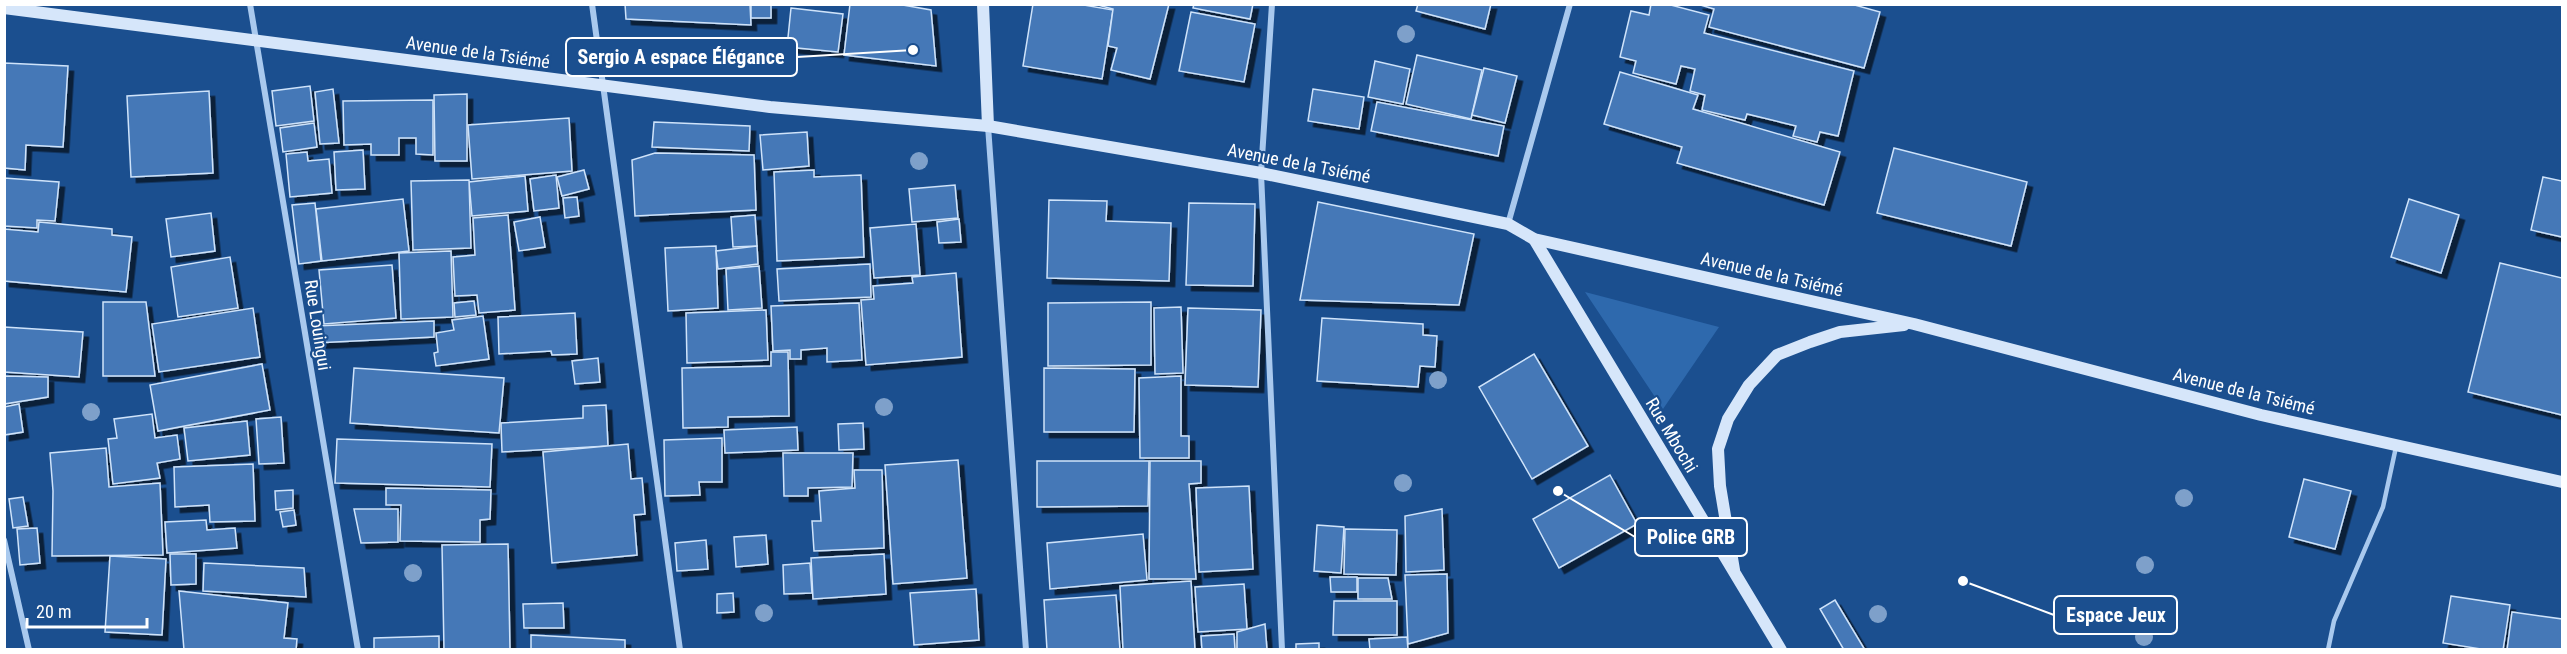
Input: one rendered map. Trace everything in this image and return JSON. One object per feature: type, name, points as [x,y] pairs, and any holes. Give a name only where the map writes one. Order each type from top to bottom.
[{"type":"main road","points":[[982,4],[988,126]]},
{"type":"main road","name":"Avenue de la Tsiémé","points":[[4,8],[602,87],[770,107],[988,126],[1261,173],[1508,224],[1534,239],[1914,324],[2261,415],[2562,482]]},
{"type":"main road","name":"Rue Mbochi","points":[[1534,239],[1781,650]]},
{"type":"main road","points":[[1736,578],[1720,486],[1718,449],[1728,419],[1749,385],[1777,355],[1810,342],[1840,332],[1914,324]]},
{"type":"street","name":"Rue Louingui","points":[[250,4],[357,650]]},
{"type":"street","points":[[592,4],[680,650]]},
{"type":"street","points":[[1272,4],[1261,173],[1282,650]]},
{"type":"street","points":[[1508,224],[1570,4]]},
{"type":"street","points":[[988,126],[1026,650]]},
{"type":"street","points":[[4,540],[29,650]]},
{"type":"lane","points":[[2328,650],[2334,621],[2383,507],[2397,445]]},
{"type":"shaded area","points":[[1585,292],[1719,327],[1663,409]]},
{"type":"building","points":[[625,4],[750,4],[751,25],[626,19]]},
{"type":"building","points":[[751,4],[771,4],[771,18],[751,18]]},
{"type":"building","points":[[850,4],[897,4],[931,10],[936,66],[844,55]]},
{"type":"building","points":[[1033,4],[1078,4],[1113,10],[1102,79],[1023,66]]},
{"type":"building","points":[[1094,4],[1169,4],[1150,79],[1111,70],[1117,48],[1108,46],[1113,9]]},
{"type":"building","points":[[1194,4],[1253,4],[1250,19],[1193,8]]},
{"type":"building","points":[[1418,4],[1491,4],[1485,29],[1416,11]]},
{"type":"building","points":[[1651,4],[1667,4],[1709,15],[1704,33],[1854,71],[1838,136],[1820,132],[1817,142],[1793,136],[1796,126],[1747,114],[1745,120],[1702,110],[1705,95],[1690,91],[1695,69],[1681,66],[1676,84],[1633,73],[1636,61],[1620,57],[1631,11],[1649,15]]},
{"type":"building","points":[[1697,4],[1851,4],[1880,12],[1864,68],[1709,27],[1714,9]]},
{"type":"building","points":[[791,8],[843,14],[838,52],[787,47]]},
{"type":"building","points":[[1191,12],[1255,24],[1244,82],[1179,71]]},
{"type":"building","points":[[1417,55],[1482,70],[1471,119],[1406,104]]},
{"type":"building","points":[[1375,61],[1410,69],[1403,104],[1368,97]]},
{"type":"building","points":[[4,63],[68,66],[63,147],[26,145],[25,170],[4,168]]},
{"type":"building","points":[[1484,68],[1517,76],[1505,123],[1472,115]]},
{"type":"building","points":[[1620,72],[1698,95],[1693,109],[1840,152],[1824,205],[1677,163],[1682,147],[1604,124]]},
{"type":"building","points":[[310,86],[314,121],[276,126],[272,91]]},
{"type":"building","points":[[333,89],[339,143],[320,144],[315,92]]},
{"type":"building","points":[[1313,89],[1364,97],[1359,129],[1308,121]]},
{"type":"building","points":[[209,91],[213,173],[131,177],[127,96]]},
{"type":"building","points":[[467,94],[467,161],[435,161],[434,95]]},
{"type":"building","points":[[433,100],[433,155],[416,154],[416,138],[399,138],[399,155],[371,155],[371,144],[344,145],[343,101]]},
{"type":"building","points":[[1377,102],[1504,126],[1498,156],[1371,131]]},
{"type":"building","points":[[569,118],[572,171],[472,179],[468,125]]},
{"type":"building","points":[[654,122],[750,126],[749,151],[652,147]]},
{"type":"building","points":[[314,123],[317,147],[283,152],[280,128]]},
{"type":"building","points":[[807,132],[809,166],[763,170],[760,135]]},
{"type":"building","points":[[1894,148],[2027,182],[2011,246],[1877,213]]},
{"type":"building","points":[[363,150],[365,189],[336,190],[334,152]]},
{"type":"building","points":[[307,152],[308,161],[329,159],[332,193],[290,197],[286,154]]},
{"type":"building","points":[[655,153],[754,155],[756,210],[635,216],[632,160]]},
{"type":"building","points":[[584,170],[589,189],[562,196],[557,177]]},
{"type":"building","points":[[814,170],[814,177],[861,175],[864,257],[777,261],[774,172]]},
{"type":"building","points":[[556,175],[559,208],[534,211],[530,179]]},
{"type":"building","points":[[525,176],[528,211],[472,216],[469,182]]},
{"type":"building","points":[[2543,177],[2562,181],[2562,237],[2531,230]]},
{"type":"building","points":[[4,178],[59,182],[55,221],[37,220],[37,228],[4,226]]},
{"type":"building","points":[[469,180],[471,248],[413,250],[411,181]]},
{"type":"building","points":[[955,185],[958,218],[912,222],[909,189]]},
{"type":"building","points":[[577,197],[579,216],[565,218],[563,198]]},
{"type":"building","points":[[403,199],[409,251],[322,261],[316,209]]},
{"type":"building","points":[[2409,199],[2459,215],[2441,273],[2391,257]]},
{"type":"building","points":[[1049,200],[1107,201],[1106,221],[1171,223],[1169,281],[1047,278]]},
{"type":"building","points":[[1318,202],[1474,234],[1459,305],[1300,300]]},
{"type":"building","points":[[315,203],[321,261],[299,264],[292,205]]},
{"type":"building","points":[[1189,203],[1255,204],[1253,286],[1186,285]]},
{"type":"building","points":[[211,213],[215,251],[171,257],[166,219]]},
{"type":"building","points":[[508,215],[515,310],[479,313],[477,295],[455,296],[453,257],[475,255],[473,218]]},
{"type":"building","points":[[755,215],[757,246],[733,247],[731,217]]},
{"type":"building","points":[[540,217],[545,247],[519,251],[514,222]]},
{"type":"building","points":[[959,219],[961,242],[939,243],[937,222]]},
{"type":"building","points":[[39,222],[112,229],[112,235],[132,237],[126,292],[4,281],[4,229],[38,232]]},
{"type":"building","points":[[916,224],[920,275],[874,278],[870,228]]},
{"type":"building","points":[[716,246],[718,308],[668,311],[665,248]]},
{"type":"building","points":[[757,246],[758,264],[718,269],[716,251]]},
{"type":"building","points":[[451,251],[453,317],[401,319],[399,253]]},
{"type":"building","points":[[230,257],[238,308],[178,317],[171,267]]},
{"type":"building","points":[[2500,263],[2562,278],[2562,415],[2468,392]]},
{"type":"building","points":[[870,264],[871,297],[779,301],[777,269]]},
{"type":"building","points":[[392,265],[396,318],[324,324],[319,270]]},
{"type":"building","points":[[759,266],[762,308],[728,310],[726,269]]},
{"type":"building","points":[[956,273],[962,357],[866,365],[861,300],[874,299],[873,286],[913,283],[912,277]]},
{"type":"building","points":[[474,301],[476,315],[455,317],[454,303]]},
{"type":"building","points":[[103,302],[146,302],[155,376],[103,376]]},
{"type":"building","points":[[1151,302],[1151,365],[1048,366],[1048,303]]},
{"type":"building","points":[[859,303],[862,360],[827,362],[827,348],[801,350],[801,359],[790,359],[790,350],[773,351],[771,306]]},
{"type":"building","points":[[1181,307],[1183,373],[1155,374],[1154,308]]},
{"type":"building","points":[[253,308],[260,357],[159,372],[152,324]]},
{"type":"building","points":[[1188,308],[1261,310],[1258,387],[1185,385]]},
{"type":"building","points":[[766,310],[768,360],[687,363],[686,313]]},
{"type":"building","points":[[575,313],[577,354],[552,355],[551,351],[499,354],[498,317]]},
{"type":"building","points":[[483,316],[489,359],[436,366],[434,353],[438,352],[436,333],[454,330],[452,320]]},
{"type":"building","points":[[1322,318],[1423,324],[1423,335],[1437,336],[1435,367],[1420,366],[1418,387],[1317,381]]},
{"type":"building","points":[[434,321],[434,337],[315,343],[315,326]]},
{"type":"building","points":[[4,327],[83,332],[79,377],[4,372]]},
{"type":"building","points":[[771,352],[788,352],[789,416],[728,417],[728,427],[683,428],[682,368],[771,366]]},
{"type":"building","points":[[1534,354],[1588,446],[1532,479],[1479,387]]},
{"type":"building","points":[[598,358],[600,382],[575,384],[572,361]]},
{"type":"building","points":[[262,364],[270,410],[158,431],[150,385]]},
{"type":"building","points":[[354,368],[504,378],[499,433],[350,423]]},
{"type":"building","points":[[1044,368],[1135,369],[1134,432],[1044,432]]},
{"type":"building","points":[[4,376],[48,377],[48,397],[4,404]]},
{"type":"building","points":[[1181,376],[1181,436],[1189,436],[1189,458],[1140,458],[1139,378]]},
{"type":"building","points":[[19,404],[23,432],[4,435],[4,407]]},
{"type":"building","points":[[606,405],[608,446],[502,452],[501,423],[583,418],[583,406]]},
{"type":"building","points":[[152,414],[155,438],[177,435],[180,459],[157,463],[160,478],[113,484],[108,439],[117,438],[114,419]]},
{"type":"building","points":[[281,417],[284,463],[259,464],[256,419]]},
{"type":"building","points":[[247,421],[250,455],[188,461],[184,428]]},
{"type":"building","points":[[863,423],[864,449],[839,450],[838,424]]},
{"type":"building","points":[[797,427],[798,450],[725,453],[724,430]]},
{"type":"building","points":[[722,438],[722,482],[699,482],[700,495],[665,496],[664,440]]},
{"type":"building","points":[[337,439],[492,444],[490,487],[335,483]]},
{"type":"building","points":[[628,444],[631,479],[642,478],[645,514],[634,515],[637,555],[552,563],[543,452]]},
{"type":"building","points":[[106,448],[109,487],[160,483],[163,555],[52,556],[53,491],[50,453]]},
{"type":"building","points":[[783,453],[853,453],[852,487],[808,488],[808,496],[784,496]]},
{"type":"building","points":[[958,460],[967,578],[893,584],[885,465]]},
{"type":"building","points":[[1037,461],[1149,461],[1148,506],[1037,507]]},
{"type":"building","points":[[1150,461],[1201,461],[1201,483],[1189,484],[1196,579],[1149,579]]},
{"type":"building","points":[[253,464],[255,521],[210,522],[209,505],[175,507],[174,467]]},
{"type":"building","points":[[854,470],[882,470],[884,548],[814,551],[812,521],[821,521],[819,491],[855,488]]},
{"type":"building","points":[[1610,475],[1637,524],[1559,568],[1533,519]]},
{"type":"building","points":[[2304,479],[2351,491],[2335,549],[2289,537]]},
{"type":"building","points":[[1249,486],[1253,569],[1199,572],[1196,488]]},
{"type":"building","points":[[386,488],[491,490],[490,519],[480,520],[480,542],[400,541],[401,505],[386,505]]},
{"type":"building","points":[[293,490],[293,508],[276,510],[275,491]]},
{"type":"building","points":[[23,497],[28,526],[13,528],[9,499]]},
{"type":"building","points":[[354,509],[398,509],[398,542],[361,543]]},
{"type":"building","points":[[1442,509],[1444,570],[1406,572],[1405,516]]},
{"type":"building","points":[[294,510],[296,525],[283,527],[280,512]]},
{"type":"building","points":[[206,520],[207,530],[235,528],[237,548],[167,553],[165,522]]},
{"type":"building","points":[[1317,525],[1344,527],[1341,573],[1314,571]]},
{"type":"building","points":[[37,528],[40,563],[20,565],[17,529]]},
{"type":"building","points":[[1345,529],[1397,530],[1396,575],[1344,574]]},
{"type":"building","points":[[1143,534],[1147,580],[1050,589],[1047,543]]},
{"type":"building","points":[[766,535],[768,564],[736,567],[734,537]]},
{"type":"building","points":[[706,540],[708,569],[677,571],[675,543]]},
{"type":"building","points":[[508,544],[510,650],[444,650],[442,545]]},
{"type":"building","points":[[170,554],[196,554],[196,584],[171,585]]},
{"type":"building","points":[[884,554],[886,594],[813,599],[811,558]]},
{"type":"building","points":[[110,556],[166,559],[162,635],[105,632]]},
{"type":"building","points":[[204,563],[304,568],[306,597],[203,591]]},
{"type":"building","points":[[810,563],[812,593],[784,594],[783,565]]},
{"type":"building","points":[[1447,574],[1448,633],[1408,644],[1405,575]]},
{"type":"building","points":[[1330,577],[1357,577],[1357,592],[1331,592]]},
{"type":"building","points":[[1358,578],[1388,578],[1392,599],[1358,599]]},
{"type":"building","points":[[1191,581],[1195,650],[1123,650],[1120,586]]},
{"type":"building","points":[[1244,584],[1247,629],[1198,632],[1195,587]]},
{"type":"building","points":[[976,589],[979,640],[914,645],[910,593]]},
{"type":"building","points":[[179,591],[288,603],[284,638],[297,639],[296,650],[184,650]]},
{"type":"building","points":[[733,593],[734,612],[717,613],[717,594]]},
{"type":"building","points":[[1116,595],[1120,650],[1047,650],[1044,600]]},
{"type":"building","points":[[2451,596],[2510,605],[2503,650],[2487,650],[2443,643]]},
{"type":"building","points":[[1835,600],[1865,650],[1844,650],[1820,609]]},
{"type":"building","points":[[1334,601],[1397,601],[1397,635],[1333,635]]},
{"type":"building","points":[[563,603],[564,628],[524,628],[523,604]]},
{"type":"building","points":[[2512,612],[2562,619],[2562,650],[2507,650]]},
{"type":"building","points":[[1265,624],[1267,650],[1237,650],[1237,632]]},
{"type":"building","points":[[1234,634],[1235,650],[1202,650],[1201,636]]},
{"type":"building","points":[[531,635],[625,640],[625,650],[531,650]]},
{"type":"building","points":[[439,636],[439,650],[374,650],[374,638]]},
{"type":"building","points":[[1407,637],[1408,650],[1370,650],[1369,639]]},
{"type":"building","points":[[1319,643],[1319,650],[1296,650],[1296,644]]},
{"type":"place","name":"Sergio A espace Élégance","points":[[913,50]]},
{"type":"place","name":"Police GRB","points":[[1558,491]]},
{"type":"place","name":"Espace Jeux","points":[[1963,581]]}]
